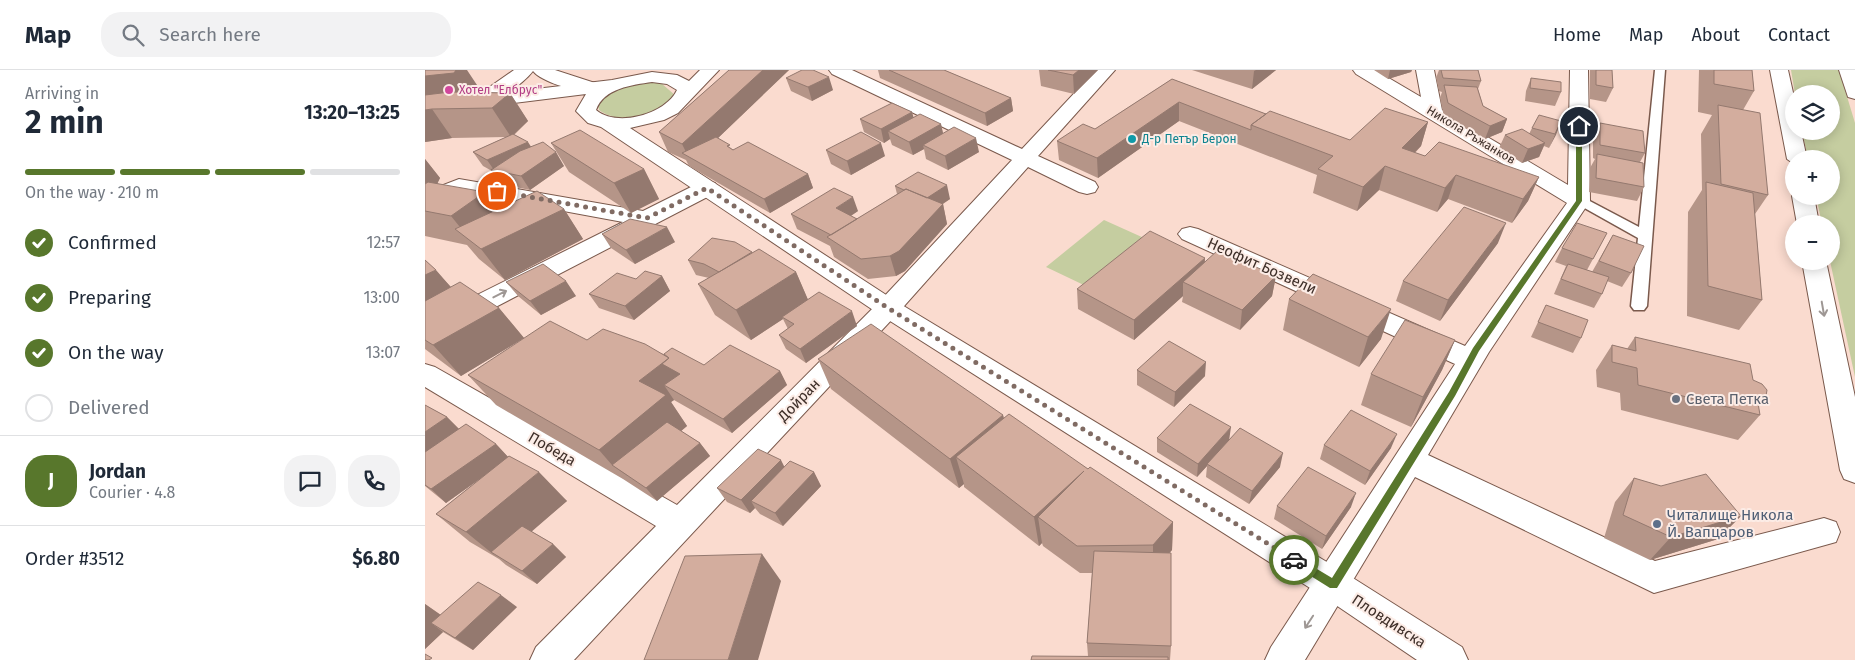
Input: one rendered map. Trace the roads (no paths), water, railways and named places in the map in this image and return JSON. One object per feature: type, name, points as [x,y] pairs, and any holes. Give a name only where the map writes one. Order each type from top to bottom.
[{"type":"street","points":[[467,103],[494,93],[508,85],[524,70]]},
{"type":"street","points":[[541,70],[562,80],[587,86]]},
{"type":"street","points":[[645,148],[656,123],[666,112],[682,100],[709,70]]},
{"type":"street","points":[[838,70],[1087,187]]},
{"type":"street","name":"Дойран","points":[[549,660],[888,308],[1106,70]]},
{"type":"street","name":"Никола Ръжанков","points":[[1362,70],[1579,201]]},
{"type":"street","points":[[1425,70],[1433,112]]},
{"type":"street","points":[[1284,660],[1411,461],[1472,360],[1476,350],[1579,201],[1579,70]]},
{"type":"street","points":[[1779,70],[1795,150]]},
{"type":"street","points":[[1848,70],[1855,93]]},
{"type":"street","points":[[425,108],[520,97],[587,86],[617,84],[659,74],[682,84],[686,89],[685,95]]},
{"type":"street","points":[[586,111],[587,104],[593,97],[617,84]]},
{"type":"street","name":"Пловдивска","points":[[520,97],[559,102],[586,111],[589,117],[608,123],[888,308],[1333,584],[1449,660]]},
{"type":"street","points":[[608,123],[637,121],[666,112]]},
{"type":"street","points":[[425,200],[459,185],[647,218]]},
{"type":"street","points":[[425,332],[707,188]]},
{"type":"street","name":"Неофит Бозвели","points":[[1190,234],[1472,360]]},
{"type":"street","points":[[1817,270],[1855,470]]},
{"type":"street","name":"Победа","points":[[425,374],[680,524]]},
{"type":"street","points":[[1411,461],[1654,577],[1824,532]]},
{"type":"lane","points":[[1639,306],[1660,70]]},
{"type":"lane","points":[[1579,201],[1645,236]]},
{"type":"place","name":"Хотел \"Елбрус\"","points":[[449,90]]},
{"type":"place","name":"Д-р Петър Берон","points":[[1132,139]]},
{"type":"place","name":"Света Петка","points":[[1676,399]]},
{"type":"place","name":"Читалище Никола Й. Вапцаров","points":[[1657,524]]}]
